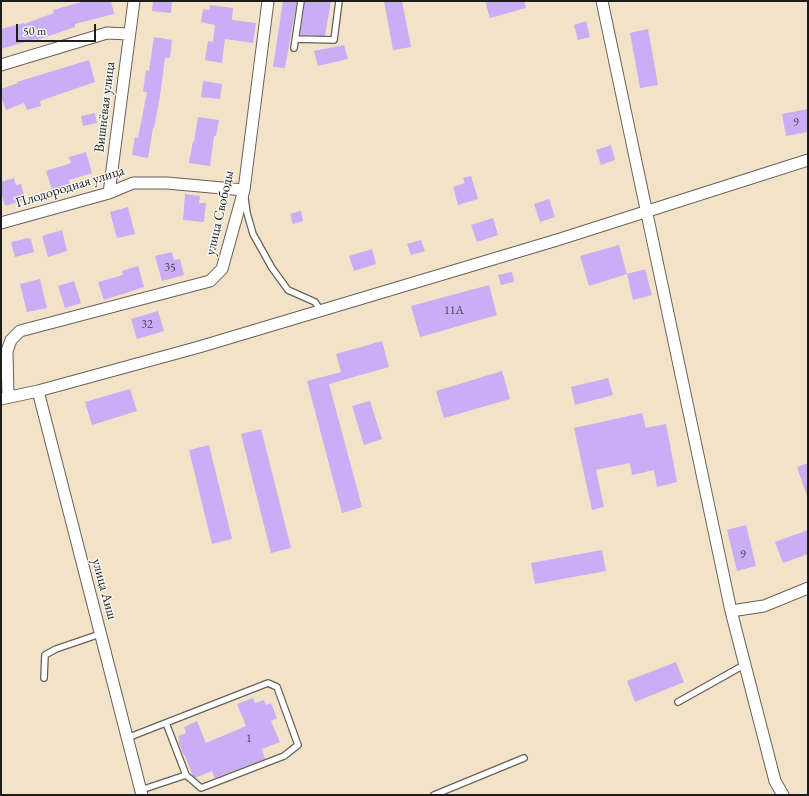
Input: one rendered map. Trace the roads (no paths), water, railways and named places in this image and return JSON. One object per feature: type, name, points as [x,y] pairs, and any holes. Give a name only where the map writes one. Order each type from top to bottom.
[{"type":"street","name":"Вишнёвая улица","points":[[109,193],[134,1]]},
{"type":"street","name":"улица Свободы","points":[[4,398],[4,366],[7,351],[11,340],[20,331],[210,281],[222,268],[244,190],[268,1]]},
{"type":"street","points":[[602,1],[731,611],[775,781],[784,795]]},
{"type":"street","points":[[1,65],[107,33],[130,34]]},
{"type":"street","points":[[4,398],[38,391],[199,347],[321,311],[557,240],[808,160]]},
{"type":"street","name":"Плодородная улица","points":[[1,223],[109,193],[133,183],[168,183],[244,190]]},
{"type":"street","name":"улица Аиш","points":[[38,391],[141,792]]},
{"type":"street","points":[[731,611],[764,606],[808,588]]},
{"type":"lane","points":[[294,48],[301,1]]},
{"type":"lane","points":[[296,38],[334,40],[338,1]]},
{"type":"lane","points":[[244,190],[247,213],[253,234],[272,268],[288,290],[315,302],[321,311]]},
{"type":"lane","points":[[44,678],[45,655],[56,649],[100,634]]},
{"type":"lane","points":[[678,702],[744,665]]},
{"type":"lane","points":[[127,738],[268,683],[277,687],[298,746],[284,756],[201,788],[186,775],[166,723]]},
{"type":"lane","points":[[434,795],[524,758]]},
{"type":"lane","points":[[141,792],[186,775]]}]
